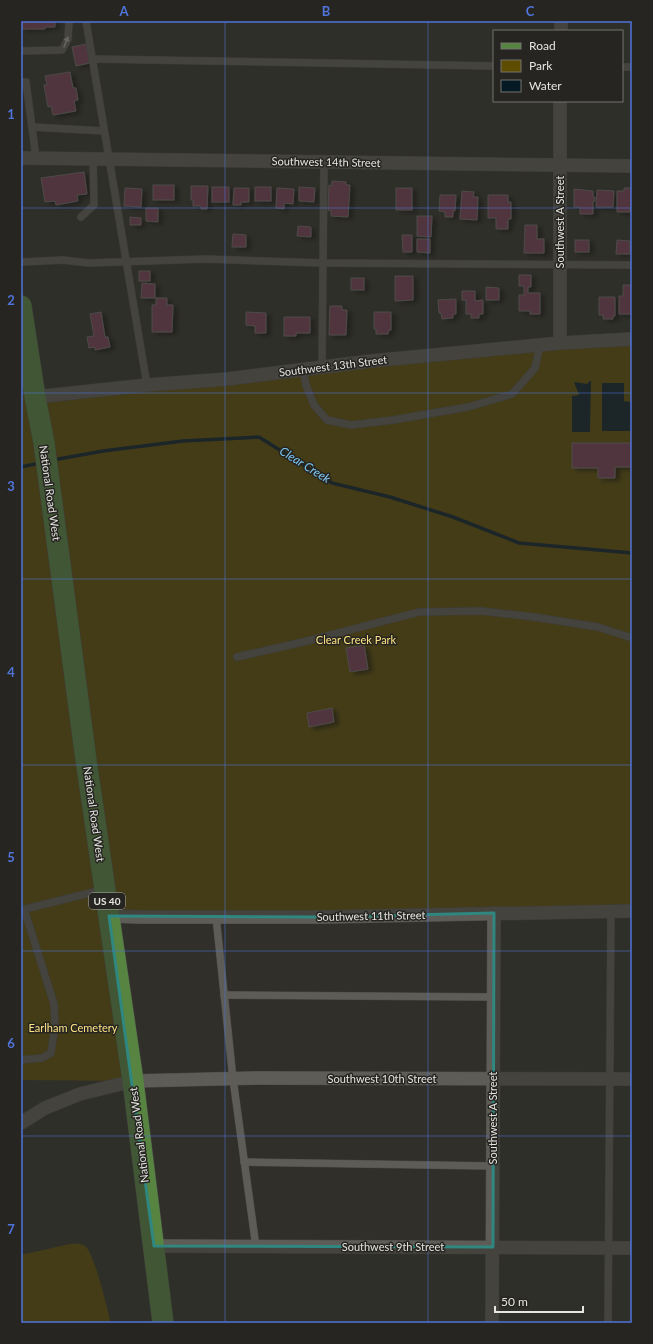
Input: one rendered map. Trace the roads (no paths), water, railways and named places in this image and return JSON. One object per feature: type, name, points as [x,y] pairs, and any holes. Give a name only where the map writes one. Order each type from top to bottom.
[{"type":"main road","name":"National Road West","points":[[21,306],[35,397],[44,443],[86,760],[133,1081],[163,1323]]},
{"type":"street","name":"Southwest A Street","points":[[560,102],[560,343]]},
{"type":"street","name":"Southwest 14th Street","points":[[21,158],[632,166]]},
{"type":"street","name":"Southwest 13th Street","points":[[35,397],[147,385],[227,379],[371,361],[560,343],[632,339]]},
{"type":"street","name":"Southwest 11th Street","points":[[109,916],[323,917],[632,911]]},
{"type":"street","name":"Southwest A Street","points":[[492,1323],[494,913]]},
{"type":"street","name":"Southwest 10th Street","points":[[21,1123],[45,1108],[80,1094],[133,1081],[232,1079],[632,1079]]},
{"type":"street","name":"Southwest 9th Street","points":[[154,1246],[632,1248]]},
{"type":"lane","points":[[21,51],[62,50],[68,39],[69,21]]},
{"type":"lane","points":[[86,21],[147,385]]},
{"type":"lane","points":[[92,59],[493,66]]},
{"type":"lane","points":[[21,82],[26,82],[36,158]]},
{"type":"lane","points":[[32,127],[104,131]]},
{"type":"lane","points":[[81,217],[94,205],[93,159]]},
{"type":"lane","points":[[322,367],[324,162]]},
{"type":"lane","points":[[21,262],[63,260],[89,263],[205,259],[323,263],[632,265]]},
{"type":"lane","points":[[303,369],[306,385],[314,405],[327,420],[351,425],[393,420],[468,407],[512,394],[535,368],[540,345]]},
{"type":"lane","points":[[237,657],[304,642],[419,612],[481,611],[534,616],[598,627],[632,638]]},
{"type":"lane","points":[[21,1060],[42,1058],[51,1053],[55,1026],[54,1004],[22,910],[105,889]]},
{"type":"lane","points":[[608,1323],[611,911]]},
{"type":"lane","points":[[216,917],[232,1079],[256,1247]]},
{"type":"lane","points":[[224,995],[494,997]]},
{"type":"lane","points":[[244,1162],[493,1166]]},
{"type":"water","points":[[591,380],[590,432],[572,432],[572,396],[579,395],[574,382],[587,384]]},
{"type":"water","points":[[602,383],[624,383],[624,401],[632,402],[632,431],[602,431]]},
{"type":"waterway","name":"Clear Creek","points":[[53,460],[103,451],[183,441],[259,437],[332,483],[390,497],[453,517],[519,543],[632,553]]},
{"type":"waterway","name":"Clear Creek","points":[[21,467],[40,463]]},
{"type":"park label","name":"Clear Creek Park","points":[[356,640]]},
{"type":"park label","name":"Earlham Cemetery","points":[[73,1028]]}]
